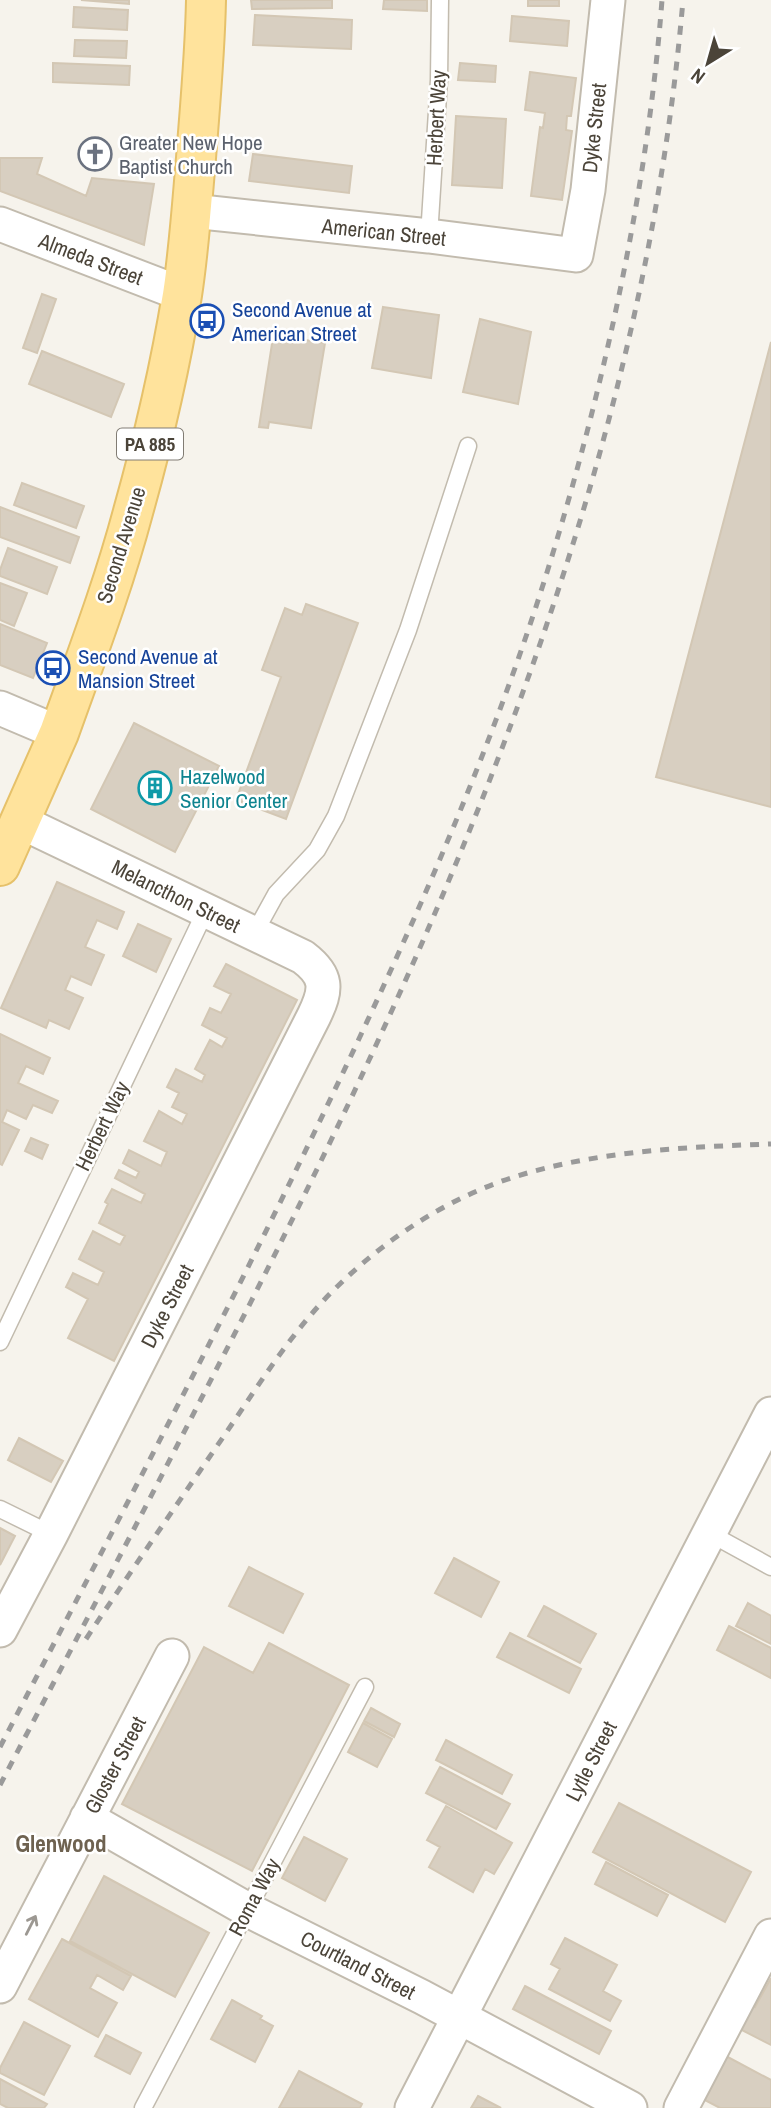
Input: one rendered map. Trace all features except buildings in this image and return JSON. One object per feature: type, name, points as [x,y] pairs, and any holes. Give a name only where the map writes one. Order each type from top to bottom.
[{"type":"main road","name":"Second Avenue","points":[[0,866],[59,733],[106,600],[133,514],[155,425],[182,294],[192,211],[205,53],[206,0]]},
{"type":"street","name":"Dyke Street","points":[[576,255],[588,190],[608,0]]},
{"type":"street","name":"American Street","points":[[192,211],[429,236],[576,255]]},
{"type":"street","name":"Almeda Street","points":[[0,224],[182,294]]},
{"type":"street","points":[[0,708],[59,733]]},
{"type":"street","name":"Melancthon Street","points":[[20,822],[303,957],[316,967],[324,979]]},
{"type":"street","name":"Dyke Street","points":[[0,1630],[314,1016],[322,998],[324,979]]},
{"type":"street","name":"Lytle Street","points":[[412,2108],[771,1414]]},
{"type":"street","name":"Gloster Street","points":[[0,1986],[172,1656]]},
{"type":"street","name":"Courtland Street","points":[[87,1818],[248,1910],[630,2108]]},
{"type":"street","points":[[681,2108],[771,1936]]},
{"type":"lane","name":"Herbert Way","points":[[429,236],[439,80],[440,0]]},
{"type":"lane","points":[[254,934],[276,894],[317,850],[336,816],[408,630],[468,446]]},
{"type":"lane","name":"Herbert Way","points":[[0,1342],[206,910]]},
{"type":"lane","points":[[0,1509],[51,1534]]},
{"type":"lane","points":[[709,1533],[771,1567]]},
{"type":"lane","name":"Roma Way","points":[[143,2108],[365,1687]]},
{"type":"railway","points":[[0,1747],[173,1415],[339,1081],[399,953],[482,757],[552,556],[607,351],[646,140],[662,0]]},
{"type":"railway","points":[[0,1785],[286,1233],[367,1065],[443,895],[512,722],[572,547],[622,369],[659,186],[683,0]]},
{"type":"railway","points":[[86,1639],[295,1334],[344,1280],[388,1243],[461,1198],[545,1168],[641,1152],[771,1144]]},
{"type":"place","name":"Greater New Hope Baptist Church","points":[[95,154]]},
{"type":"place","name":"Second Avenue at American Street","points":[[207,321]]},
{"type":"place","name":"Second Avenue at Mansion Street","points":[[53,668]]},
{"type":"place","name":"Hazelwood Senior Center","points":[[155,788]]},
{"type":"district","name":"Glenwood","points":[[61,1843]]}]
